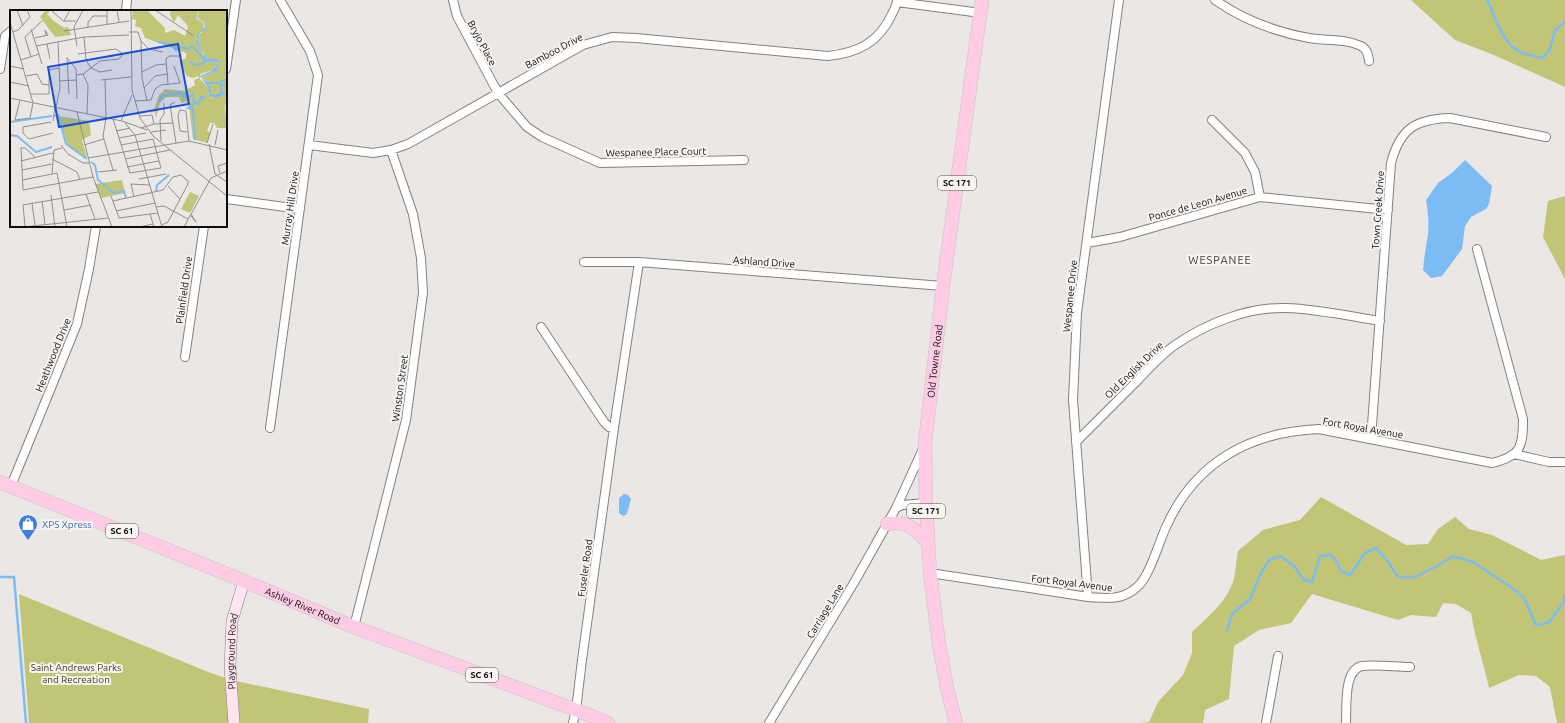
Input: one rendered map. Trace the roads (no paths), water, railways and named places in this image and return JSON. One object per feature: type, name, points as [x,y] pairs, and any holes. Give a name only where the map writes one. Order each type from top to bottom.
[{"type":"main road","name":"Old Towne Road","points":[[956,723],[947,688],[939,644],[930,573],[926,502],[925,443],[943,286],[981,6]]},
{"type":"main road","name":"Ashley River Road","points":[[5,484],[244,580],[354,627],[608,723]]},
{"type":"main road","points":[[887,524],[898,522],[909,526],[928,542]]},
{"type":"main road","name":"Playground Road","points":[[234,723],[230,667],[232,621],[244,580]]},
{"type":"street","points":[[126,10],[127,0]]},
{"type":"street","points":[[227,62],[236,0]]},
{"type":"street","name":"Murray Hill Drive","points":[[270,428],[318,75],[310,51],[280,0]]},
{"type":"street","name":"Bryjo Place","points":[[453,0],[457,16],[498,93]]},
{"type":"street","name":"Wespanee Drive","points":[[1088,597],[1073,400],[1077,314],[1119,0]]},
{"type":"street","points":[[1215,0],[1232,12],[1266,26],[1309,38],[1347,41],[1362,46],[1367,51],[1368,61]]},
{"type":"street","points":[[897,1],[981,6]]},
{"type":"street","name":"Bamboo Drive","points":[[309,146],[373,153],[391,150],[408,144],[584,45],[612,37],[828,56],[845,54],[866,45],[878,36],[889,21],[897,1]]},
{"type":"street","points":[[0,69],[5,36],[10,32]]},
{"type":"street","name":"Wespanee Place Court","points":[[498,93],[527,127],[542,137],[600,163],[744,160]]},
{"type":"street","name":"Town Creek Drive","points":[[1371,439],[1391,163],[1395,148],[1402,137],[1413,126],[1424,121],[1450,118],[1546,137]]},
{"type":"street","points":[[1212,120],[1246,154],[1255,172],[1260,197]]},
{"type":"street","name":"Winston Street","points":[[354,627],[406,420],[423,293],[422,258],[413,214],[391,150]]},
{"type":"street","name":"Ponce de Leon Avenue","points":[[1087,243],[1120,237],[1260,197],[1388,210]]},
{"type":"street","points":[[227,199],[300,209]]},
{"type":"street","name":"Heathwood Drive","points":[[5,484],[77,324],[89,269],[96,227]]},
{"type":"street","name":"Plainfield Drive","points":[[185,357],[204,227]]},
{"type":"street","points":[[1477,249],[1523,419],[1522,442],[1520,448],[1514,454]]},
{"type":"street","name":"Ashland Drive","points":[[584,262],[639,262],[943,286]]},
{"type":"street","name":"Fuseler Road","points":[[573,723],[614,428],[639,262]]},
{"type":"street","name":"Old English Drive","points":[[1076,442],[1154,363],[1174,345],[1212,324],[1253,312],[1285,308],[1308,309],[1380,320]]},
{"type":"street","points":[[541,327],[604,422],[609,427],[614,428]]},
{"type":"street","name":"Fort Royal Avenue","points":[[930,573],[1088,597],[1114,599],[1129,594],[1139,586],[1147,573],[1167,525],[1183,497],[1202,474],[1226,455],[1252,442],[1279,434],[1299,430],[1319,429],[1492,463],[1514,454]]},
{"type":"street","name":"Carriage Lane","points":[[769,723],[896,508],[925,443]]},
{"type":"street","points":[[1514,454],[1549,462],[1565,462]]},
{"type":"street","points":[[896,508],[926,502]]},
{"type":"street","points":[[1266,723],[1278,656]]},
{"type":"street","points":[[1346,723],[1347,689],[1349,680],[1354,672],[1361,666],[1410,667]]},
{"type":"water","points":[[1465,160],[1492,186],[1489,204],[1486,209],[1471,217],[1465,226],[1462,249],[1442,276],[1431,278],[1423,270],[1428,235],[1426,200],[1438,183],[1453,172]]},
{"type":"water","points":[[624,494],[628,495],[631,499],[627,514],[623,516],[619,513],[619,498]]},
{"type":"waterway","points":[[1487,0],[1505,38],[1514,48],[1528,55],[1543,58],[1550,49],[1555,30],[1565,22]]},
{"type":"waterway","points":[[1227,630],[1232,614],[1250,599],[1261,573],[1270,559],[1281,556],[1295,567],[1304,580],[1312,582],[1320,556],[1331,555],[1337,562],[1341,571],[1350,575],[1365,553],[1376,548],[1386,559],[1398,577],[1415,577],[1453,556],[1473,562],[1511,587],[1524,598],[1536,625],[1548,623],[1564,602],[1565,595]]},
{"type":"waterway","points":[[0,577],[14,577],[26,723]]},
{"type":"place","name":"XPS Xpress","points":[[28,541]]},
{"type":"district","name":"WESPANEE","points":[[1220,260]]},
{"type":"park label","name":"Saint Andrews Parks and Recreation","points":[[76,672]]}]
